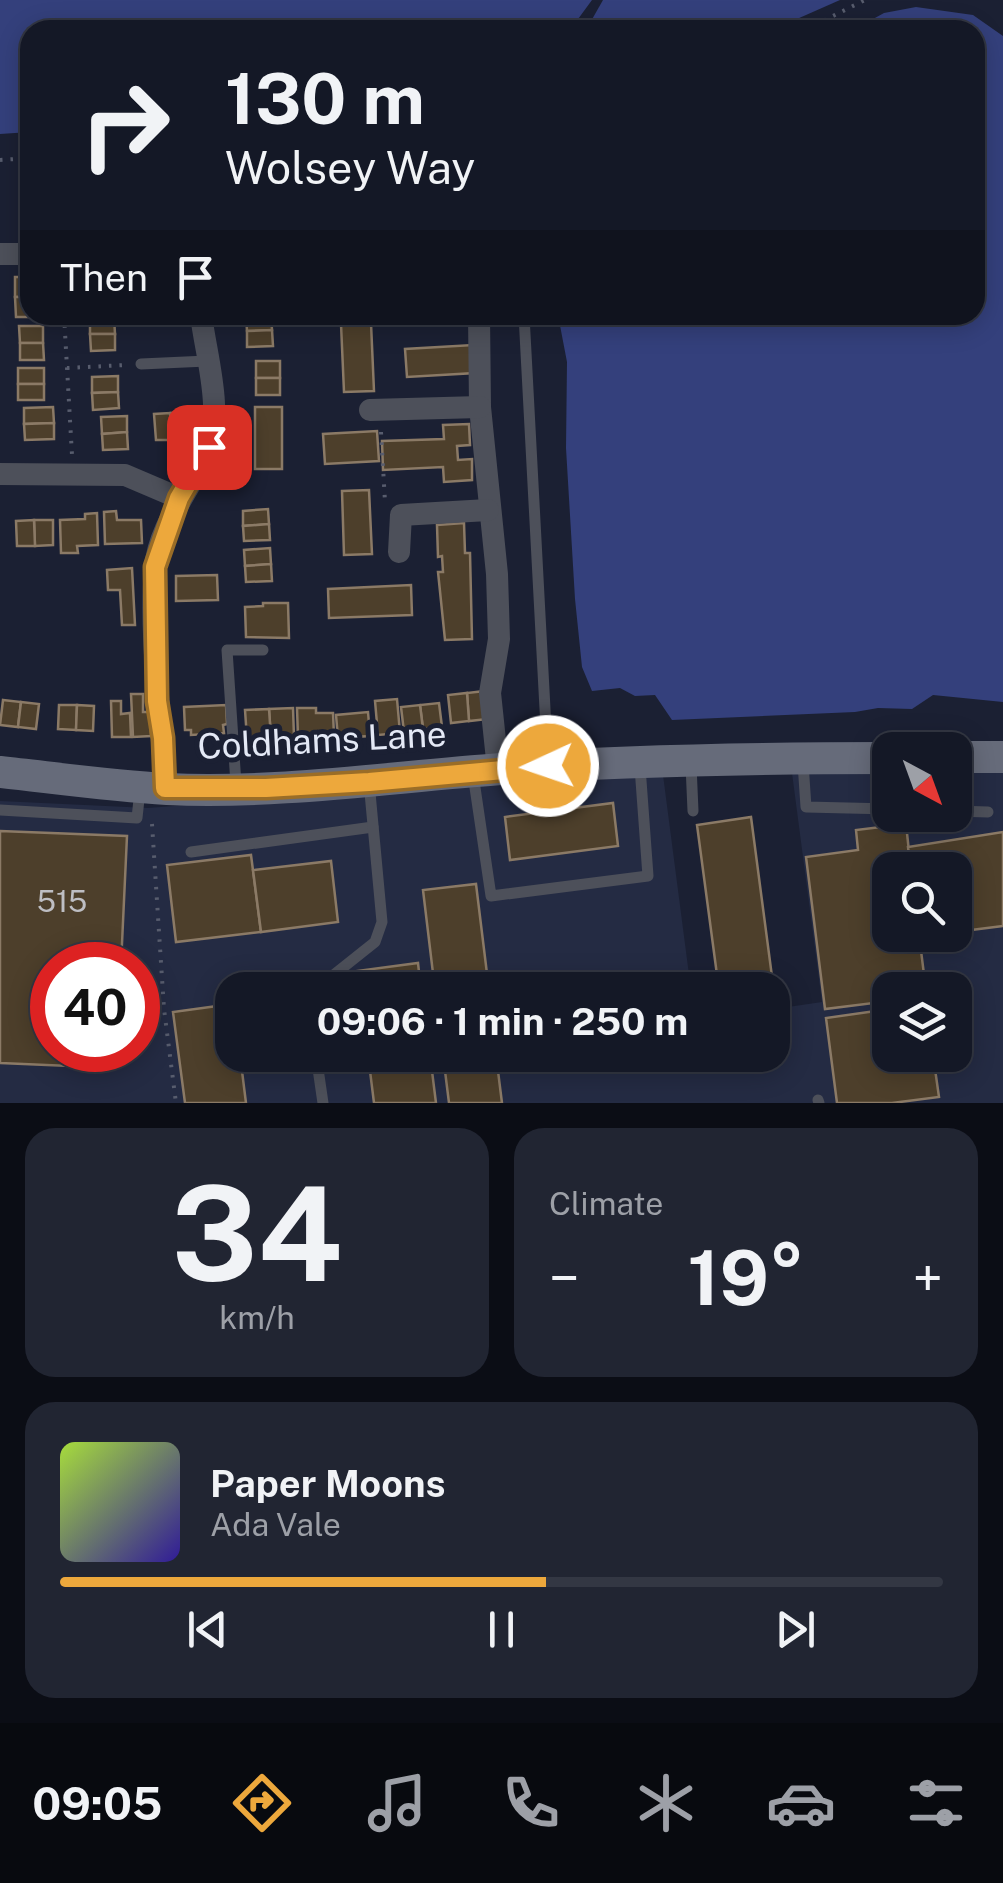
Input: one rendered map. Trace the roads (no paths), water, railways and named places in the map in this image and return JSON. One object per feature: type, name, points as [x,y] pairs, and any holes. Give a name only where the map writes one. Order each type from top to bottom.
[{"type":"street","points":[[148,791],[163,738],[157,701],[155,567],[179,498],[209,447],[214,407],[202,325]]},
{"type":"street","points":[[479,325],[480,407],[496,574],[498,639],[485,770]]},
{"type":"street","points":[[375,410],[480,407]]},
{"type":"street","points":[[0,474],[125,475],[179,498]]},
{"type":"street","points":[[398,552],[400,515],[488,510]]},
{"type":"street","name":"Coldhams Lane","points":[[0,772],[148,791],[369,782],[548,766],[872,758]]},
{"type":"street","points":[[972,758],[1003,758]]},
{"type":"lane","points":[[525,325],[548,766]]},
{"type":"lane","points":[[141,364],[207,362]]},
{"type":"lane","points":[[237,788],[228,650],[263,650]]},
{"type":"lane","points":[[802,758],[806,807],[872,809]]},
{"type":"lane","points":[[691,761],[693,811]]},
{"type":"lane","points":[[485,770],[490,896],[648,876],[640,762]]},
{"type":"lane","points":[[338,972],[374,942],[382,922],[369,782]]},
{"type":"lane","points":[[0,810],[137,818],[148,791]]},
{"type":"lane","points":[[972,812],[988,812]]},
{"type":"lane","points":[[190,852],[373,827]]},
{"type":"lane","points":[[318,1072],[323,1103]]}]
